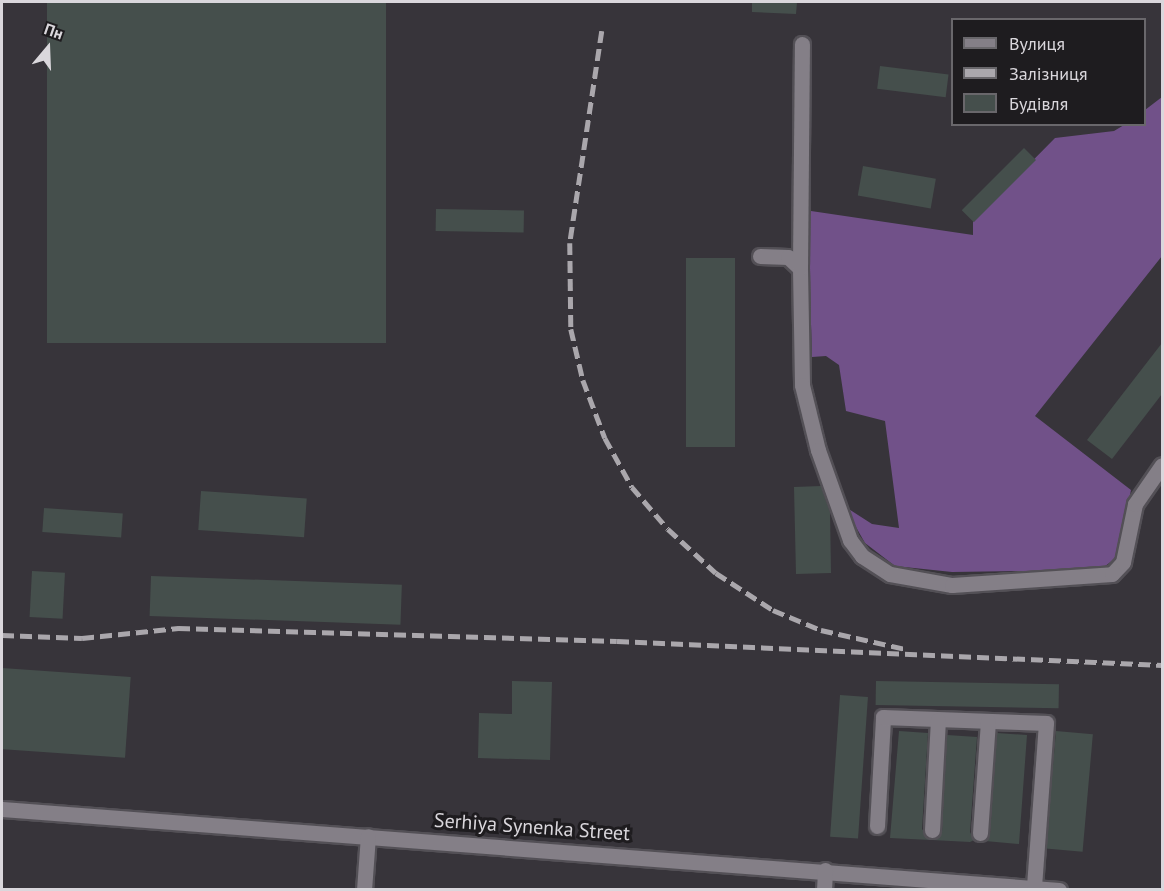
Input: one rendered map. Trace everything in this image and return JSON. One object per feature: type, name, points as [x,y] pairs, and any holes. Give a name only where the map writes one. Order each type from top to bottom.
[{"type":"street","points":[[802,44],[802,385],[818,450],[850,540],[873,565],[916,581],[952,585],[1112,574],[1123,562],[1135,504],[1162,465]]},
{"type":"street","points":[[760,256],[788,257],[801,268]]},
{"type":"street","points":[[877,826],[883,717],[1046,723],[1034,887]]},
{"type":"street","points":[[932,830],[938,720]]},
{"type":"street","points":[[980,833],[988,721]]},
{"type":"street","name":"Serhiya Synenka Street","points":[[2,809],[825,870],[1059,890]]},
{"type":"street","points":[[364,890],[368,836]]},
{"type":"street","points":[[824,890],[825,870]]},
{"type":"shaded area","points":[[1162,97],[1162,256],[1035,416],[1131,490],[1117,557],[1100,570],[952,572],[895,566],[865,543],[844,506],[872,524],[899,528],[885,421],[846,411],[839,365],[826,356],[812,357],[808,224],[811,211],[973,235],[973,221],[1055,138],[1114,131],[1122,126],[1146,126],[1146,109]]},
{"type":"building","points":[[47,2],[386,2],[386,343],[47,343]]},
{"type":"building","points":[[752,2],[797,2],[796,14],[752,12]]},
{"type":"building","points":[[880,66],[948,74],[946,97],[877,89]]},
{"type":"building","points":[[1024,148],[1036,160],[974,222],[962,210]]},
{"type":"building","points":[[863,166],[936,179],[931,208],[858,196]]},
{"type":"building","points":[[436,209],[524,211],[524,233],[436,231]]},
{"type":"building","points":[[686,258],[735,258],[735,447],[686,447]]},
{"type":"building","points":[[1162,343],[1162,394],[1112,459],[1087,440]]},
{"type":"building","points":[[821,486],[830,512],[831,573],[796,574],[794,487]]},
{"type":"building","points":[[201,491],[307,498],[304,537],[198,530]]},
{"type":"building","points":[[44,508],[123,514],[121,537],[42,532]]},
{"type":"building","points":[[32,571],[65,573],[63,619],[30,617]]},
{"type":"building","points":[[151,576],[402,585],[400,625],[150,616]]},
{"type":"building","points":[[2,668],[131,677],[125,758],[2,749]]},
{"type":"building","points":[[512,681],[552,682],[550,760],[478,758],[479,713],[512,714]]},
{"type":"building","points":[[876,681],[1059,684],[1059,708],[876,705]]},
{"type":"building","points":[[840,695],[868,697],[858,839],[830,837]]},
{"type":"building","points":[[899,731],[928,733],[922,829],[931,840],[890,838]]},
{"type":"building","points":[[1056,731],[1093,734],[1083,852],[1046,849]]},
{"type":"building","points":[[997,733],[1027,735],[1019,844],[985,841],[990,834]]},
{"type":"building","points":[[947,735],[977,737],[970,832],[974,840],[970,842],[932,840],[942,831]]},
{"type":"railway","points":[[602,31],[570,243],[571,329],[583,380],[605,438],[632,487],[668,529],[716,573],[773,610],[821,630],[905,649]]},
{"type":"railway","points":[[2,635],[82,638],[178,628],[617,641],[1162,665]]}]
